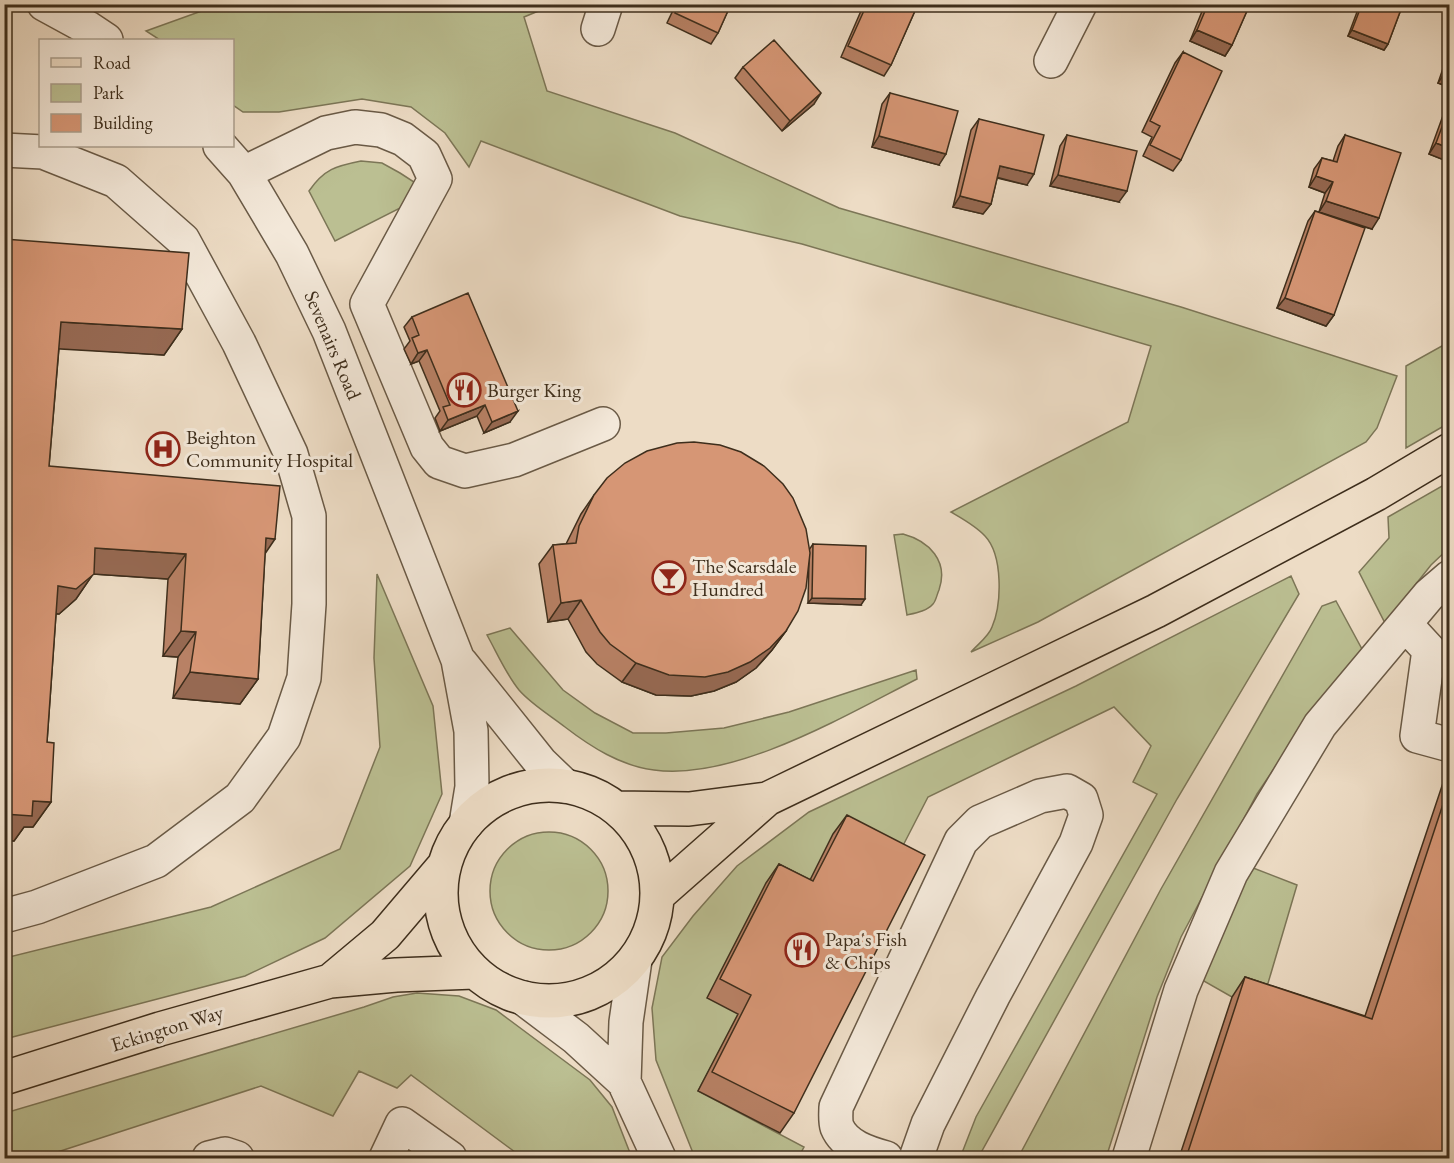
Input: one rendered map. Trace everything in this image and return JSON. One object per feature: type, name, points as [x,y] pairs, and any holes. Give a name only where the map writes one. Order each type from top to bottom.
[{"type":"main road","points":[[657,896],[767,799],[1156,611],[1376,494],[1449,450]]},
{"type":"main road","points":[[538,785],[565,786],[592,794],[616,808],[639,832],[653,863],[657,896],[654,919],[646,940],[634,960],[612,981],[584,996],[553,1001],[523,998],[496,988],[474,972],[453,944],[442,911],[442,868],[450,849],[466,824],[486,805],[511,791],[538,785]]},
{"type":"main road","points":[[616,808],[689,809],[767,799]]},
{"type":"main road","name":"Eckington Way","points":[[330,981],[385,935],[442,868]]},
{"type":"main road","name":"Eckington Way","points":[[4,1078],[160,1029],[330,981],[396,975],[474,972]]},
{"type":"street","points":[[44,4],[104,39]]},
{"type":"street","points":[[1051,61],[1080,4]]},
{"type":"street","points":[[244,174],[326,133],[355,127],[381,130],[403,139],[424,155],[435,178],[367,304],[427,447],[439,462],[465,471],[514,460],[603,424]]},
{"type":"street","name":"Sevenairs Road","points":[[221,147],[244,174],[292,254],[329,331],[458,660],[471,731],[472,788],[466,824]]},
{"type":"street","points":[[4,150],[43,152],[116,181],[183,240],[239,344],[291,454],[309,516],[309,604],[304,678],[284,737],[240,798],[156,861],[37,907],[4,916]]},
{"type":"street","points":[[1129,1158],[1181,990],[1231,873],[1320,725],[1429,595],[1449,577]]},
{"type":"street","points":[[1405,624],[1429,650],[1417,736],[1449,745]]},
{"type":"street","name":"Sevenairs Road","points":[[458,660],[541,762],[565,786]]},
{"type":"street","points":[[886,1158],[869,1153],[847,1141],[837,1125],[836,1107],[961,841],[980,822],[1040,796],[1067,791],[1081,799],[1086,815],[1076,843],[933,1113],[916,1158]]},
{"type":"street","points":[[624,1082],[627,1022],[634,960]]},
{"type":"street","points":[[523,998],[576,1038],[624,1082],[659,1158]]},
{"type":"street","points":[[386,1158],[402,1125],[450,1158]]},
{"type":"street","points":[[209,1158],[225,1154],[237,1158]]},
{"type":"green space","points":[[221,4],[553,5],[524,17],[547,91],[675,133],[839,208],[1181,307],[1397,376],[1377,428],[1366,442],[1038,622],[971,652],[992,627],[998,606],[998,567],[991,544],[985,536],[951,512],[1128,422],[1151,346],[802,244],[680,216],[481,141],[469,167],[445,133],[411,107],[362,99],[279,112],[243,112],[234,106],[234,39],[158,39],[146,31]]},
{"type":"green space","points":[[361,161],[382,163],[400,173],[414,182],[420,198],[335,241],[309,191],[325,173]]},
{"type":"green space","points":[[1449,342],[1449,423],[1406,448],[1406,366]]},
{"type":"green space","points":[[1449,482],[1449,548],[1431,565],[1385,623],[1359,572],[1389,538],[1388,517]]},
{"type":"green space","points":[[903,534],[928,547],[939,561],[941,570],[939,590],[934,603],[925,610],[907,615],[894,535]]},
{"type":"green space","points":[[377,574],[433,706],[442,794],[410,866],[325,938],[245,976],[5,1039],[5,958],[211,907],[340,849],[380,747],[374,658]]},
{"type":"green space","points":[[1291,576],[1299,594],[1177,799],[978,1158],[960,1158],[976,1117],[1157,794],[1133,782],[1151,746],[1114,707],[928,797],[893,865],[800,901],[698,1091],[804,1147],[798,1158],[695,1158],[656,1060],[652,1008],[662,957],[693,916],[737,866],[809,812],[1076,686]]},
{"type":"green space","points":[[1336,601],[1363,651],[1298,733],[1257,794],[1181,937],[1157,997],[1106,1158],[1018,1158],[1161,889],[1322,606]]},
{"type":"green space","points":[[510,628],[563,690],[595,713],[633,733],[666,733],[724,728],[789,712],[916,670],[917,679],[824,727],[754,756],[686,771],[654,770],[618,760],[596,748],[541,710],[524,695],[510,677],[487,635]]},
{"type":"green space","points":[[549,832],[572,837],[591,849],[603,868],[608,891],[603,914],[591,933],[572,945],[549,950],[526,945],[507,933],[495,914],[490,891],[495,868],[507,849],[526,837]]},
{"type":"green space","points":[[1248,866],[1297,885],[1261,1007],[1232,997],[1202,980]]},
{"type":"green space","points":[[417,993],[459,996],[496,1010],[590,1080],[612,1107],[632,1158],[523,1158],[411,1075],[397,1088],[359,1071],[333,1116],[261,1086],[39,1158],[5,1158],[5,1113],[393,997]]},
{"type":"building","points":[[678,4],[731,4],[718,33],[675,13]]},
{"type":"building","points":[[867,4],[918,4],[891,65],[848,46]]},
{"type":"building","points":[[1208,4],[1250,4],[1232,45],[1197,30]]},
{"type":"building","points":[[1362,4],[1403,4],[1388,44],[1352,30]]},
{"type":"building","points":[[774,40],[821,93],[790,121],[743,67]]},
{"type":"building","points":[[1183,52],[1222,71],[1181,160],[1150,145],[1160,126],[1150,121]]},
{"type":"building","points":[[1449,60],[1449,73],[1445,72]]},
{"type":"building","points":[[890,93],[958,111],[946,154],[879,136]]},
{"type":"building","points":[[1449,108],[1449,148],[1436,143]]},
{"type":"building","points":[[979,119],[1044,135],[1034,174],[1000,166],[991,204],[960,196]]},
{"type":"building","points":[[1067,135],[1137,151],[1127,191],[1058,175]]},
{"type":"building","points":[[1345,135],[1401,153],[1379,218],[1326,201],[1333,182],[1316,176],[1322,158],[1337,162]]},
{"type":"building","points":[[1315,211],[1365,228],[1334,315],[1285,298]]},
{"type":"building","name":"Beighton Community Hospital","points":[[4,239],[189,253],[182,329],[61,322],[49,466],[280,486],[275,539],[266,538],[258,679],[190,672],[196,632],[181,631],[186,554],[95,548],[94,574],[76,589],[58,586],[47,742],[54,743],[51,802],[33,801],[32,816],[4,814]]},
{"type":"building","name":"Burger King","points":[[468,293],[518,411],[492,422],[485,405],[448,420],[443,407],[450,405],[427,350],[418,353],[412,338],[419,335],[412,317]]},
{"type":"building","name":"The Scarsdale Hundred","points":[[677,443],[720,445],[741,452],[764,466],[783,484],[793,498],[806,529],[810,553],[806,588],[798,611],[786,631],[770,648],[750,662],[728,672],[705,677],[669,675],[636,663],[610,644],[581,600],[561,603],[553,545],[576,543],[579,526],[594,495],[607,478],[625,463],[647,451]]},
{"type":"building","points":[[813,544],[866,546],[865,599],[812,598]]},
{"type":"building","points":[[1449,786],[1449,1158],[1186,1158],[1245,977],[1372,1019]]},
{"type":"building","name":"Papa's Fish & Chips","points":[[847,815],[925,855],[794,1113],[712,1072],[751,995],[720,979],[779,864],[813,881]]},
{"type":"place","name":"Burger King","points":[[464,390]]},
{"type":"place","name":"Beighton Community Hospital","points":[[163,449]]},
{"type":"place","name":"The Scarsdale Hundred","points":[[669,578]]},
{"type":"place","name":"Papa's Fish & Chips","points":[[802,950]]}]
